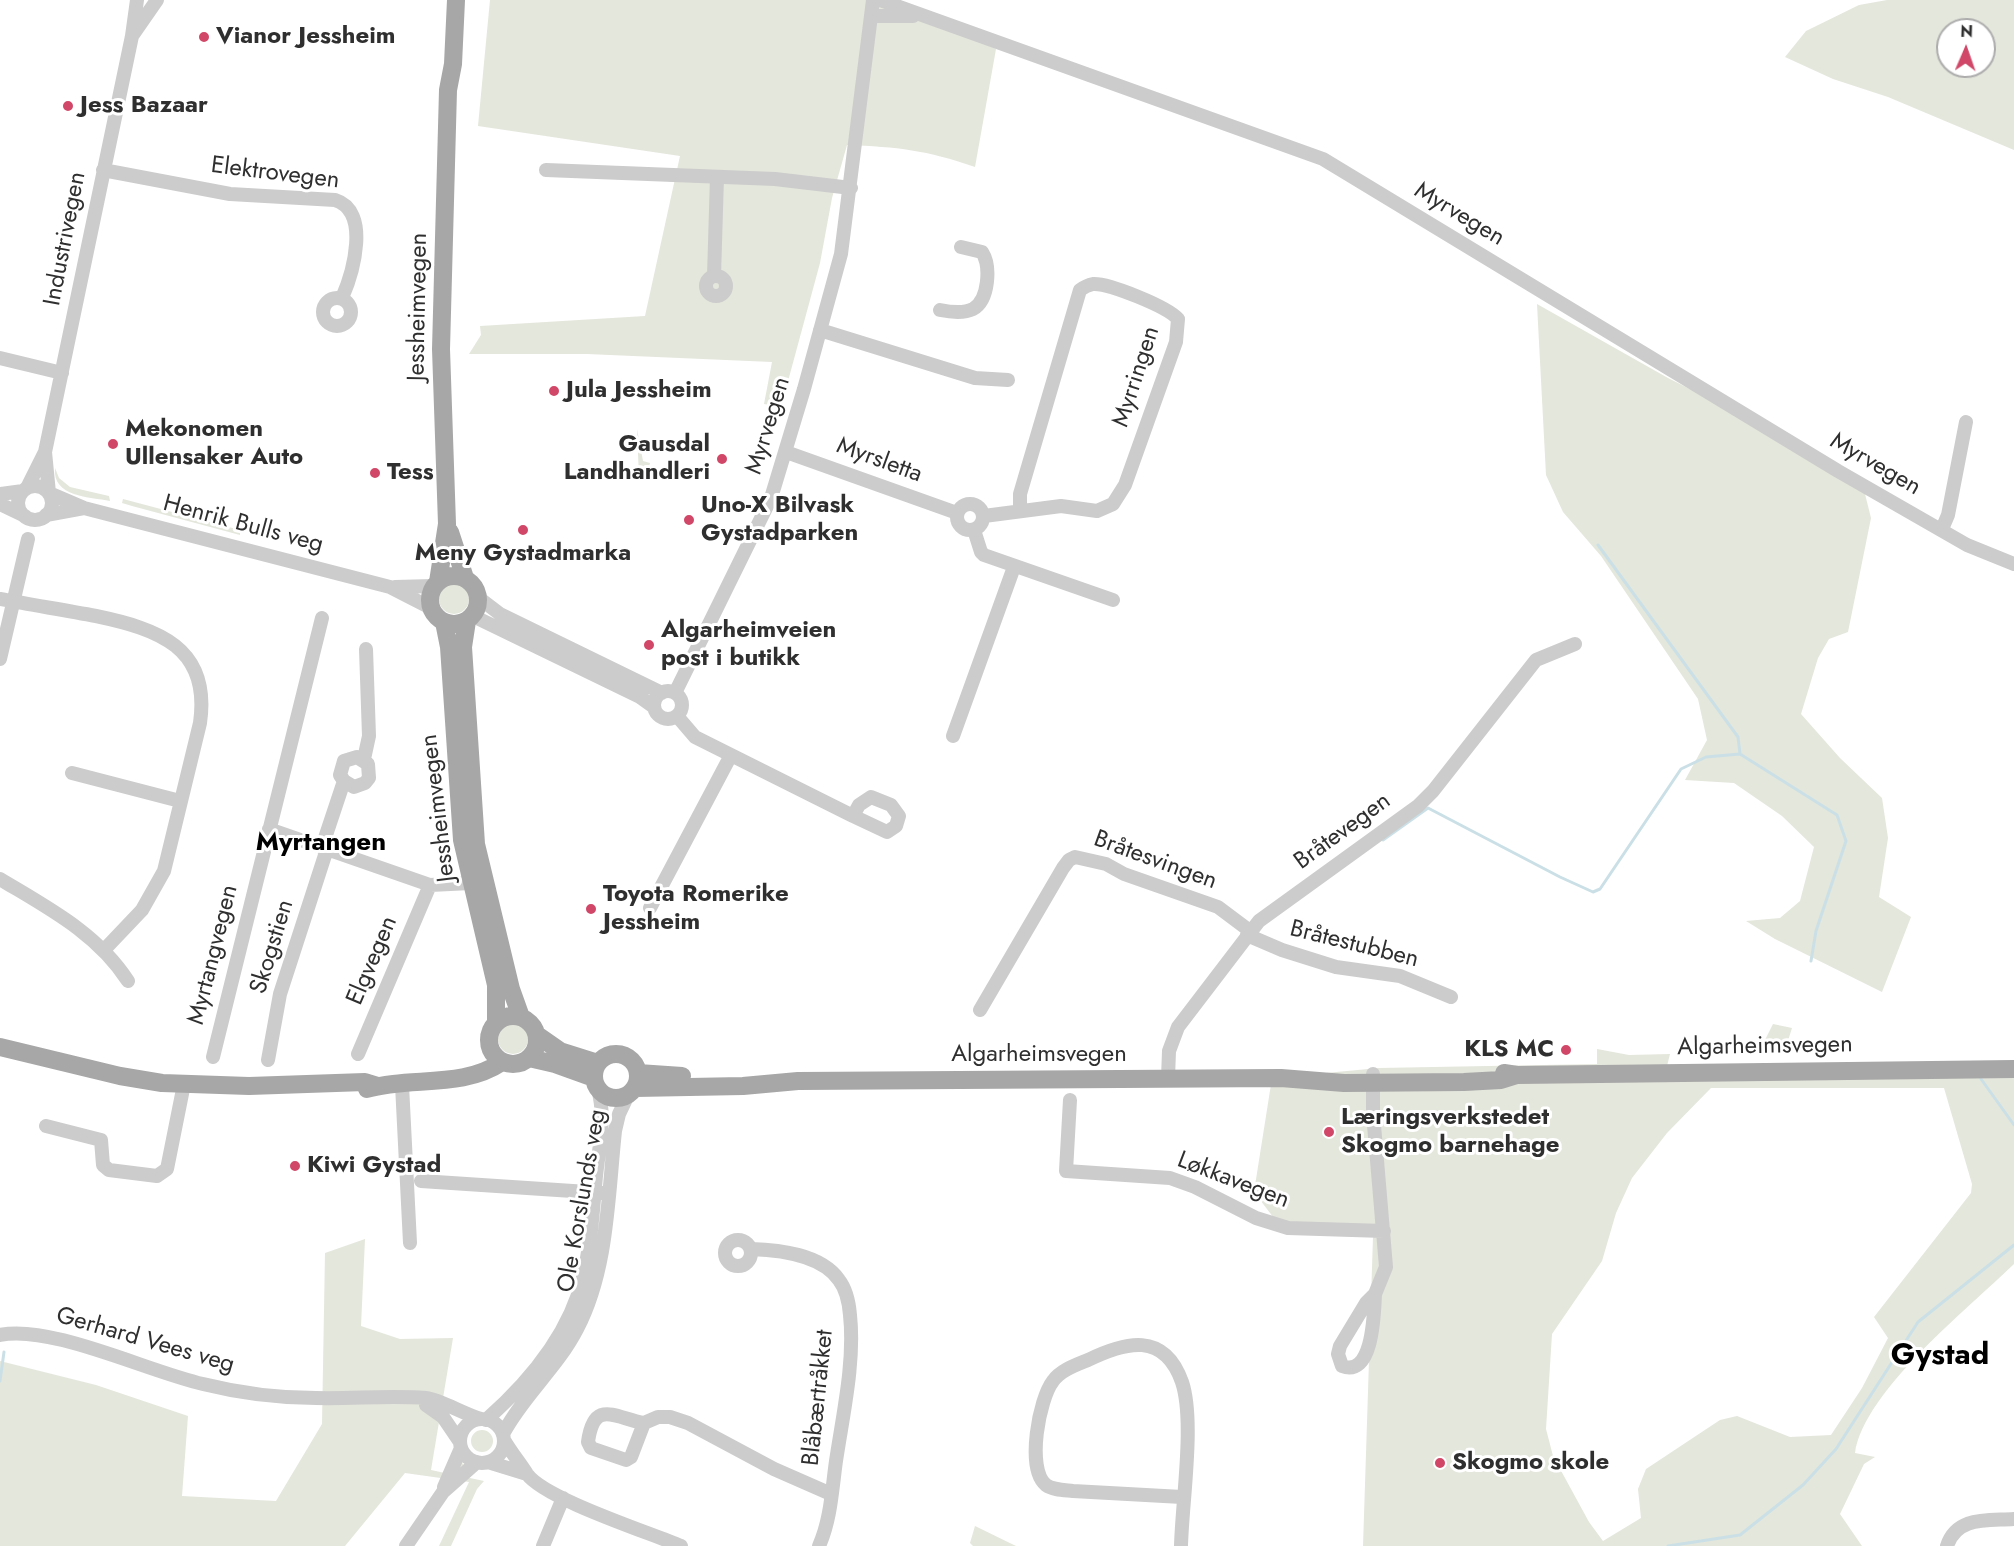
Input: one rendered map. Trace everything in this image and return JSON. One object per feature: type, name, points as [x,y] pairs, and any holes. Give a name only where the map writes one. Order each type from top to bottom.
[{"type":"main road","name":"Jessheimvegen","points":[[443,0],[444,63],[448,90]]},
{"type":"main road","name":"Jessheimvegen","points":[[436,584],[447,524],[441,349],[448,90],[453,64],[456,0]]},
{"type":"main road","name":"Jessheimvegen","points":[[447,524],[465,578]]},
{"type":"main road","points":[[450,576],[465,578],[474,586],[473,612],[452,624],[444,622],[431,608],[430,597],[436,584],[450,576]]},
{"type":"main road","name":"Jessheimvegen","points":[[473,612],[463,647],[476,844],[510,989],[521,1017]]},
{"type":"main road","name":"Jessheimvegen","points":[[444,622],[449,647],[457,795],[471,883],[496,985],[496,1023]]},
{"type":"main road","points":[[454,1077],[482,1054],[496,1023],[508,1016],[521,1017],[531,1024],[537,1035],[597,1077],[613,1098],[634,1085],[632,1060],[619,1054],[609,1055],[597,1077]]},
{"type":"main road","points":[[489,1042],[491,1050],[502,1062],[513,1065],[529,1058],[536,1048],[537,1035]]},
{"type":"main road","points":[[0,1047],[120,1076],[184,1084],[249,1086],[365,1082],[378,1086],[427,1083],[477,1073],[502,1062]]},
{"type":"main road","points":[[529,1058],[597,1077]]},
{"type":"main road","name":"Algarheimsvegen","points":[[634,1085],[742,1086],[798,1081],[1168,1078],[1281,1078],[1311,1082],[1374,1078],[1464,1082],[1500,1080],[1516,1075],[2014,1069]]},
{"type":"street","name":"Industrivegen","points":[[25,489],[45,452],[132,36],[136,0]]},
{"type":"street","name":"Industrivegen","points":[[132,36],[157,0]]},
{"type":"street","name":"Myrvegen","points":[[669,693],[771,498],[786,452],[841,254],[873,0]]},
{"type":"street","name":"Myrvegen","points":[[880,0],[1323,159],[1838,471],[1967,545],[2014,564]]},
{"type":"street","name":"Myrvegen","points":[[871,16],[918,15]]},
{"type":"street","name":"Elektrovegen","points":[[103,170],[230,194],[335,200],[347,205],[354,216],[355,249],[353,267],[342,298]]},
{"type":"street","points":[[546,170],[800,180],[851,188]]},
{"type":"street","points":[[714,276],[717,177]]},
{"type":"street","points":[[940,310],[970,310],[978,305],[984,292],[988,275],[986,259],[982,252],[961,247]]},
{"type":"street","name":"Myrringen","points":[[984,516],[1061,506],[1097,511],[1113,504],[1119,497],[1176,342],[1178,319],[1167,309],[1101,285],[1086,286],[1080,290],[1020,494],[1020,510]]},
{"type":"street","points":[[820,330],[964,375],[1008,380]]},
{"type":"street","points":[[0,358],[62,373]]},
{"type":"street","name":"Myrvegen","points":[[1942,529],[1948,514],[1966,422]]},
{"type":"street","name":"Industrivegen","points":[[45,452],[49,493]]},
{"type":"street","name":"Myrsletta","points":[[786,452],[957,513]]},
{"type":"street","name":"Henrik Bulls veg","points":[[0,494],[38,486],[84,508],[390,587],[431,608]]},
{"type":"street","points":[[25,489],[18,503],[25,516]]},
{"type":"street","points":[[46,515],[52,503],[49,493]]},
{"type":"street","name":"Henrik Bulls veg","points":[[0,504],[35,519],[84,508]]},
{"type":"street","points":[[972,504],[980,508],[984,516],[980,526],[974,530],[960,526],[957,513],[963,506],[972,504]]},
{"type":"street","points":[[974,530],[981,552],[1014,567],[1113,600]]},
{"type":"street","points":[[0,659],[7,600],[27,539]]},
{"type":"street","points":[[953,736],[1014,567]]},
{"type":"street","name":"Henrik Bulls veg","points":[[390,587],[436,584]]},
{"type":"street","points":[[7,600],[65,609],[144,628],[167,639],[188,657],[197,676],[202,697],[200,723],[168,856],[158,886],[130,925],[104,950]]},
{"type":"street","points":[[473,612],[500,614],[669,693],[682,704],[677,716],[669,719],[661,718],[654,707],[640,697],[473,612]]},
{"type":"street","name":"Myrtangvegen","points":[[213,1058],[322,618]]},
{"type":"street","name":"Bråtevegen","points":[[1168,1078],[1169,1051],[1178,1027],[1248,933],[1268,913],[1418,806],[1433,791],[1536,660],[1575,644]]},
{"type":"street","points":[[364,759],[350,757],[344,761],[341,768],[344,781],[354,786],[365,783],[370,771],[364,759],[369,745],[366,648]]},
{"type":"street","points":[[654,707],[656,698],[669,693]]},
{"type":"street","points":[[677,716],[695,737],[730,757],[853,816]]},
{"type":"street","points":[[650,908],[730,757]]},
{"type":"street","points":[[72,773],[180,801]]},
{"type":"street","name":"Skogstien","points":[[268,1060],[280,994],[344,781]]},
{"type":"street","points":[[269,829],[430,885],[471,883]]},
{"type":"street","name":"Bråtesvingen","points":[[980,1010],[1063,868],[1069,860],[1075,857],[1106,864],[1124,874],[1218,907],[1248,933]]},
{"type":"street","points":[[0,879],[52,910],[104,950],[128,981]]},
{"type":"street","name":"Elgvegen","points":[[358,1054],[430,885]]},
{"type":"street","name":"Bråtestubben","points":[[1248,933],[1281,950],[1336,967],[1400,976],[1451,997]]},
{"type":"street","name":"Ole Korslunds veg","points":[[503,1437],[515,1412],[551,1370],[578,1328],[595,1282],[601,1193],[602,1113],[597,1077]]},
{"type":"street","points":[[1374,1078],[1373,1113],[1386,1267],[1375,1294],[1373,1324],[1365,1359],[1357,1368],[1350,1369],[1339,1361],[1340,1346],[1366,1303],[1375,1294]]},
{"type":"street","points":[[46,1126],[100,1140],[103,1165],[109,1170],[157,1176],[163,1173],[169,1163],[184,1084]]},
{"type":"street","points":[[402,1085],[410,1243]]},
{"type":"street","name":"Ole Korslunds veg","points":[[484,1420],[506,1402],[541,1360],[566,1323],[583,1279],[619,1114],[634,1085]]},
{"type":"street","name":"Løkkavegen","points":[[1070,1100],[1066,1171],[1170,1178],[1194,1187],[1256,1218],[1288,1228],[1384,1231]]},
{"type":"street","points":[[421,1181],[601,1193]]},
{"type":"street","name":"Blåbærtråkket","points":[[751,1249],[774,1250],[815,1262],[839,1279],[846,1295],[850,1314],[849,1362],[831,1494],[819,1546]]},
{"type":"street","name":"Gerhard Vees veg","points":[[0,1335],[20,1332],[47,1336],[185,1380],[224,1389],[313,1398],[404,1395],[429,1398],[484,1420]]},
{"type":"street","points":[[1181,1546],[1186,1406],[1182,1382],[1167,1359],[1149,1346],[1124,1344],[1064,1371],[1053,1380],[1041,1409],[1037,1433],[1036,1461],[1040,1476],[1046,1485],[1073,1491],[1182,1497]]},
{"type":"street","points":[[422,1398],[443,1417],[467,1457],[527,1474],[563,1498],[657,1541],[681,1546]]},
{"type":"street","points":[[644,1423],[658,1417],[670,1417],[688,1423],[774,1469],[831,1494]]},
{"type":"street","points":[[406,1546],[443,1492],[466,1426],[484,1420],[496,1425],[527,1474]]},
{"type":"street","points":[[443,1492],[501,1451],[503,1437]]},
{"type":"street","points":[[543,1546],[563,1498]]},
{"type":"street","points":[[1947,1546],[1951,1534],[1964,1523],[2014,1519]]},
{"type":"shaded area","points":[[490,0],[901,0],[996,49],[975,167],[912,150],[847,145],[832,198],[820,263],[781,407],[764,404],[772,362],[587,354],[469,354],[481,335],[480,326],[645,316],[680,156],[478,126]]},
{"type":"shaded area","points":[[1887,0],[2014,0],[2014,150],[1888,97],[1833,79],[1785,57],[1806,31],[1859,5]]},
{"type":"shaded area","points":[[1537,304],[1668,378],[1720,404],[1864,490],[1871,518],[1848,632],[1829,639],[1818,658],[1801,714],[1840,758],[1882,798],[1888,838],[1879,897],[1911,917],[1882,992],[1775,939],[1746,921],[1780,918],[1800,901],[1814,847],[1782,816],[1734,783],[1685,780],[1707,740],[1698,699],[1601,556],[1563,512],[1546,475]]},
{"type":"shaded area","points":[[637,429],[643,461],[650,463],[645,475],[640,479],[633,481],[639,478]]},
{"type":"shaded area","points":[[55,468],[59,478],[70,487],[109,496],[110,501],[74,494],[66,490],[56,478]]},
{"type":"shaded area","points":[[123,499],[240,530],[240,535],[122,503]]},
{"type":"shaded area","points":[[454,584],[460,585],[468,593],[468,605],[460,613],[454,614],[448,613],[440,605],[439,599],[440,593],[448,585]]},
{"type":"shaded area","points":[[513,1024],[519,1025],[527,1033],[527,1045],[519,1053],[513,1054],[507,1053],[499,1045],[498,1039],[499,1033],[507,1025]]},
{"type":"shaded area","points":[[1773,1024],[1792,1028],[1786,1047],[1762,1046]]},
{"type":"shaded area","points":[[1597,1049],[1629,1055],[1670,1054],[1666,1070],[2014,1068],[2014,1264],[1946,1327],[1897,1378],[1877,1404],[1863,1429],[1855,1453],[1875,1457],[1864,1464],[1840,1514],[1862,1546],[1363,1546],[1373,1237],[1283,1230],[1254,1192],[1272,1078],[1379,1068],[1597,1064]],"holes":[[[1711,1088],[1944,1088],[1972,1184],[1971,1193],[1874,1317],[1888,1338],[1862,1388],[1831,1435],[1790,1437],[1737,1416],[1720,1420],[1646,1469],[1638,1489],[1641,1518],[1603,1541],[1589,1522],[1553,1456],[1546,1429],[1552,1334],[1602,1261],[1616,1213],[1632,1178],[1667,1133]]]},
{"type":"shaded area","points":[[365,1239],[361,1326],[400,1339],[453,1338],[431,1470],[454,1475],[461,1462],[465,1466],[456,1475],[484,1481],[477,1489],[451,1546],[439,1546],[469,1482],[405,1473],[345,1546],[0,1546],[0,1361],[96,1385],[188,1416],[182,1496],[276,1501],[322,1424],[325,1253]]},
{"type":"shaded area","points":[[482,1430],[490,1433],[493,1441],[490,1449],[482,1452],[474,1449],[471,1441],[474,1433]]},
{"type":"shaded area","points":[[975,1526],[1016,1546],[973,1546],[970,1543]]},
{"type":"waterway","points":[[1598,545],[1738,737],[1740,754]]},
{"type":"waterway","points":[[1383,840],[1428,808],[1593,892],[1600,889],[1681,769],[1706,757],[1740,754],[1837,815],[1846,841],[1816,931],[1811,961]]},
{"type":"waterway","points":[[1981,1079],[2014,1125]]},
{"type":"waterway","points":[[1668,1546],[1740,1535],[1803,1485],[1836,1449],[1918,1322],[2014,1245]]},
{"type":"waterway","points":[[0,1381],[4,1352]]},
{"type":"place","name":"Vianor Jessheim","points":[[204,37]]},
{"type":"place","name":"Jess Bazaar","points":[[68,106]]},
{"type":"place","name":"Jula Jessheim","points":[[554,391]]},
{"type":"place","name":"Mekonomen Ullensaker Auto","points":[[113,444]]},
{"type":"place","name":"Gausdal Landhandleri","points":[[722,459]]},
{"type":"place","name":"Tess","points":[[375,473]]},
{"type":"place","name":"Uno-X Bilvask Gystadparken","points":[[689,520]]},
{"type":"place","name":"Meny Gystadmarka","points":[[523,530]]},
{"type":"place","name":"Algarheimveien post i butikk","points":[[649,645]]},
{"type":"place","name":"Toyota Romerike Jessheim","points":[[591,909]]},
{"type":"place","name":"KLS MC","points":[[1566,1050]]},
{"type":"place","name":"Læringsverkstedet Skogmo barnehage","points":[[1329,1132]]},
{"type":"place","name":"Kiwi Gystad","points":[[295,1166]]},
{"type":"place","name":"Skogmo skole","points":[[1440,1463]]},
{"type":"district","name":"Myrtangen","points":[[321,844]]},
{"type":"district","name":"Gystad","points":[[1940,1357]]}]
